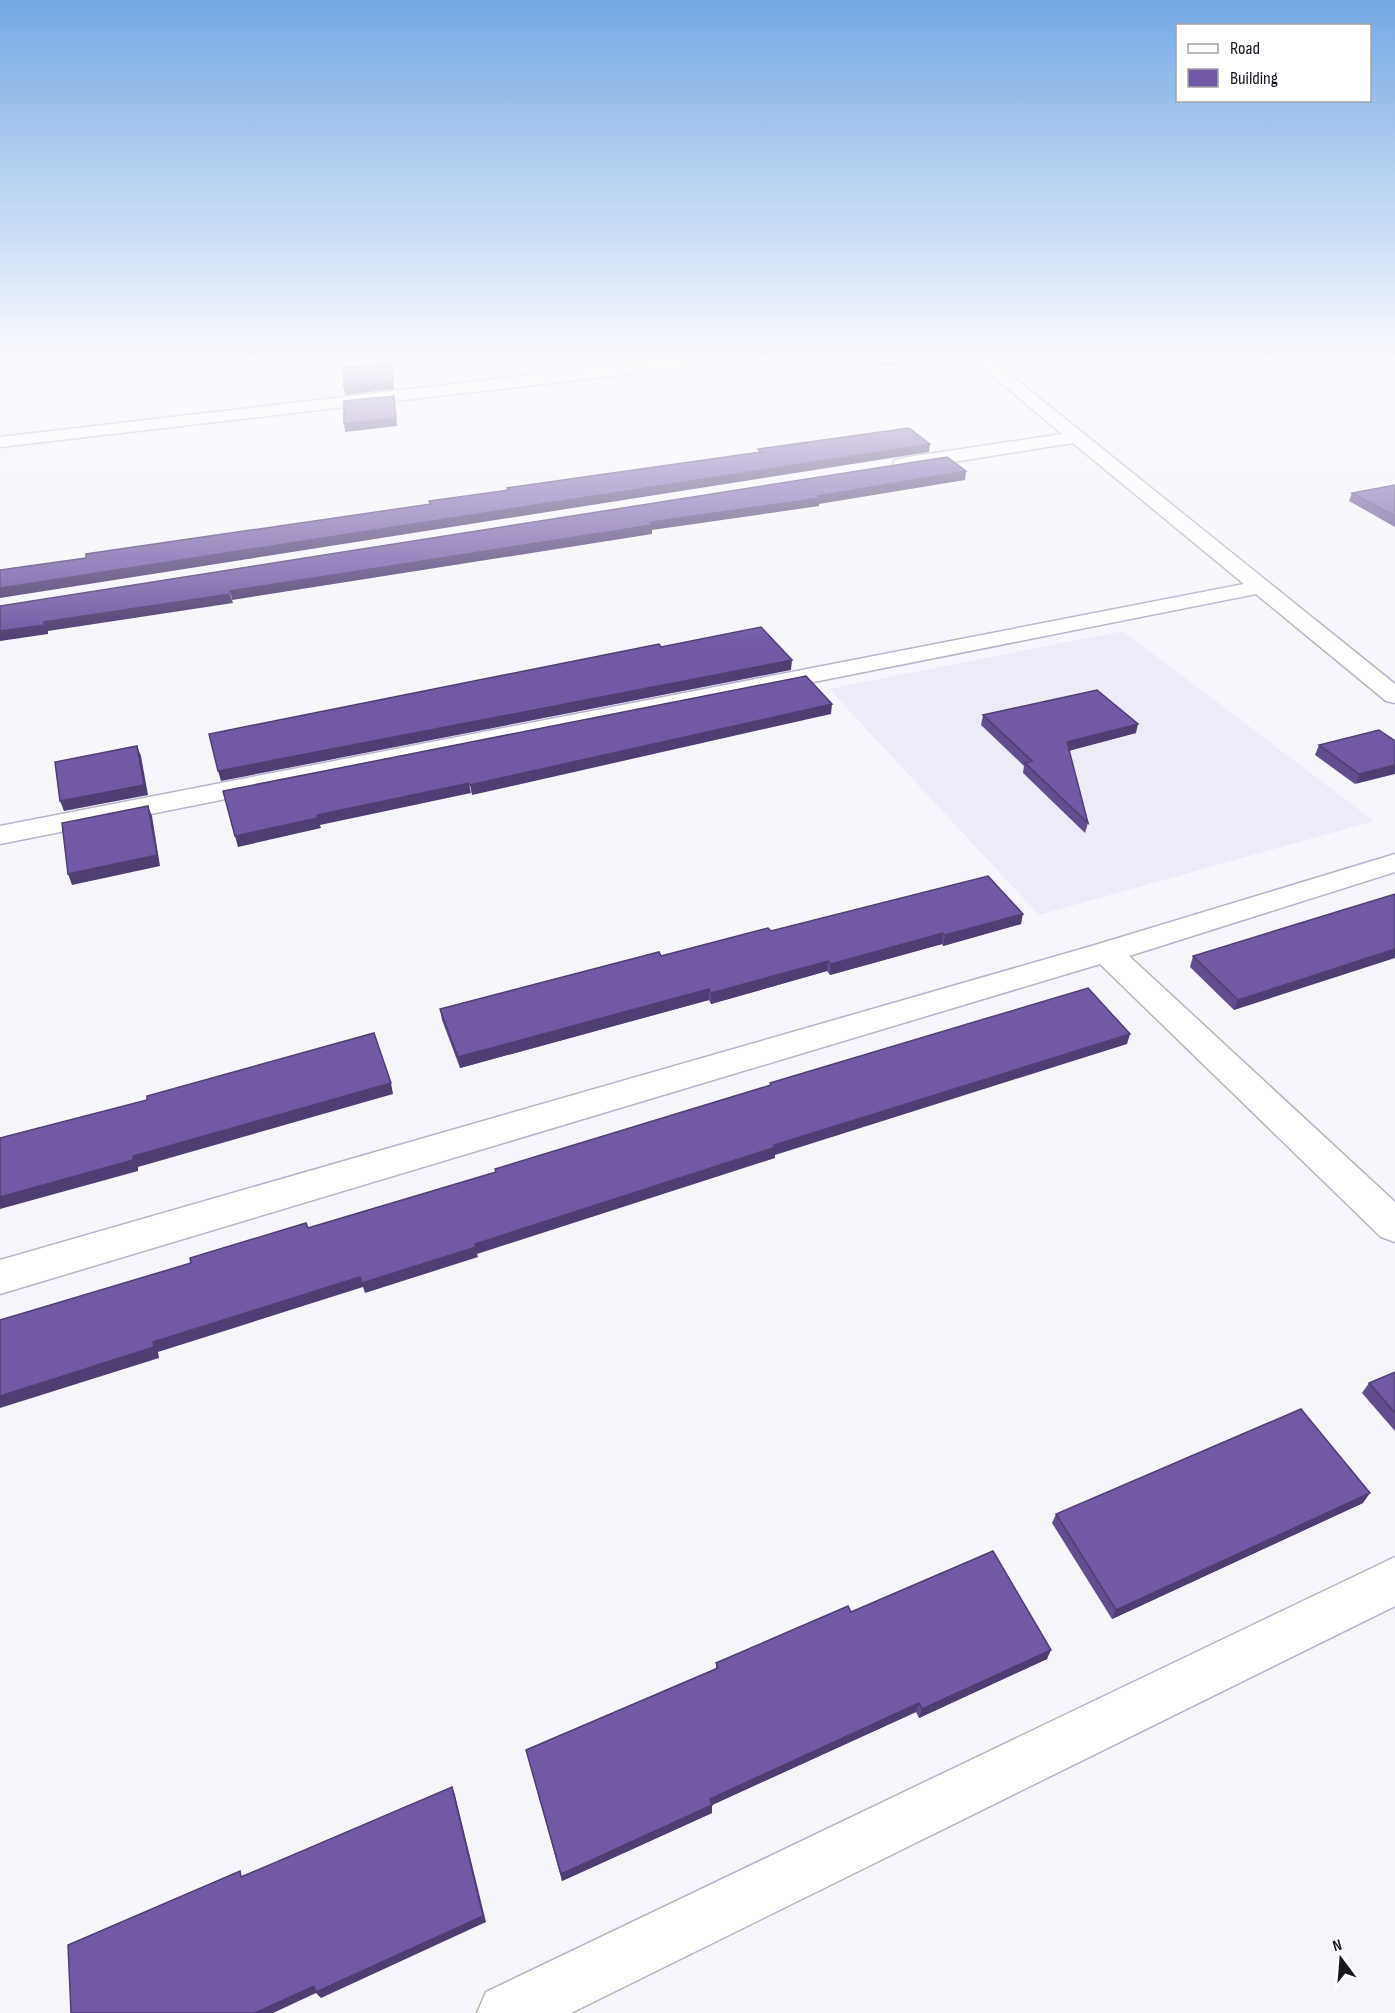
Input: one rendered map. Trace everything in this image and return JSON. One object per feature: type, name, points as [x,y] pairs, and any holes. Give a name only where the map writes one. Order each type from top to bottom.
[{"type":"street","points":[[884,467],[968,454]]},
{"type":"street","points":[[1097,454],[1395,696]]},
{"type":"street","points":[[0,835],[1260,587]]},
{"type":"street","points":[[0,1277],[1106,952],[1395,863]]},
{"type":"street","points":[[1106,952],[1395,1226]]},
{"type":"street","points":[[507,2013],[1395,1581]]},
{"type":"shaded area","points":[[1123,631],[1374,821],[1039,915],[829,689]]},
{"type":"building","points":[[747,454],[866,454],[0,588],[0,570],[86,558],[86,554],[431,504],[429,501],[509,490],[507,488]]},
{"type":"building","points":[[947,457],[966,471],[818,496],[820,498],[650,522],[652,525],[230,591],[230,594],[44,622],[44,625],[0,631],[0,606]]},
{"type":"building","points":[[1395,485],[1395,516],[1352,493]]},
{"type":"building","points":[[761,627],[792,660],[218,771],[209,734],[659,644],[661,647]]},
{"type":"building","points":[[806,676],[832,704],[470,785],[469,783],[317,815],[318,818],[235,836],[223,791]]},
{"type":"building","points":[[1097,690],[1138,724],[1067,742],[1088,823],[1025,763],[1032,761],[983,715]]},
{"type":"building","points":[[1379,730],[1395,741],[1395,765],[1359,774],[1319,745]]},
{"type":"building","points":[[137,746],[144,785],[60,801],[55,762]]},
{"type":"building","points":[[148,806],[157,855],[68,874],[62,823]]},
{"type":"building","points":[[988,876],[1023,914],[831,964],[828,961],[711,993],[709,989],[458,1057],[440,1009],[659,952],[661,956],[768,928],[771,931]]},
{"type":"building","points":[[1395,894],[1395,949],[1238,1000],[1193,956]]},
{"type":"building","points":[[1088,988],[1130,1034],[774,1145],[776,1147],[362,1283],[360,1277],[153,1342],[154,1347],[0,1396],[0,1320],[191,1263],[190,1258],[306,1223],[308,1228],[496,1172],[495,1169],[771,1085],[770,1083]]},
{"type":"building","points":[[374,1033],[391,1083],[133,1156],[133,1160],[0,1197],[0,1138],[147,1100],[147,1096]]},
{"type":"building","points":[[1395,1372],[1395,1413],[1369,1383]]},
{"type":"building","points":[[1301,1409],[1370,1493],[1116,1610],[1056,1514]]},
{"type":"building","points":[[993,1551],[1051,1650],[922,1709],[919,1703],[710,1799],[712,1805],[561,1874],[526,1750],[718,1668],[716,1663],[848,1606],[851,1612]]},
{"type":"building","points":[[452,1787],[483,1916],[316,1992],[314,1986],[255,2013],[71,2013],[68,1945],[240,1871],[241,1877]]}]
